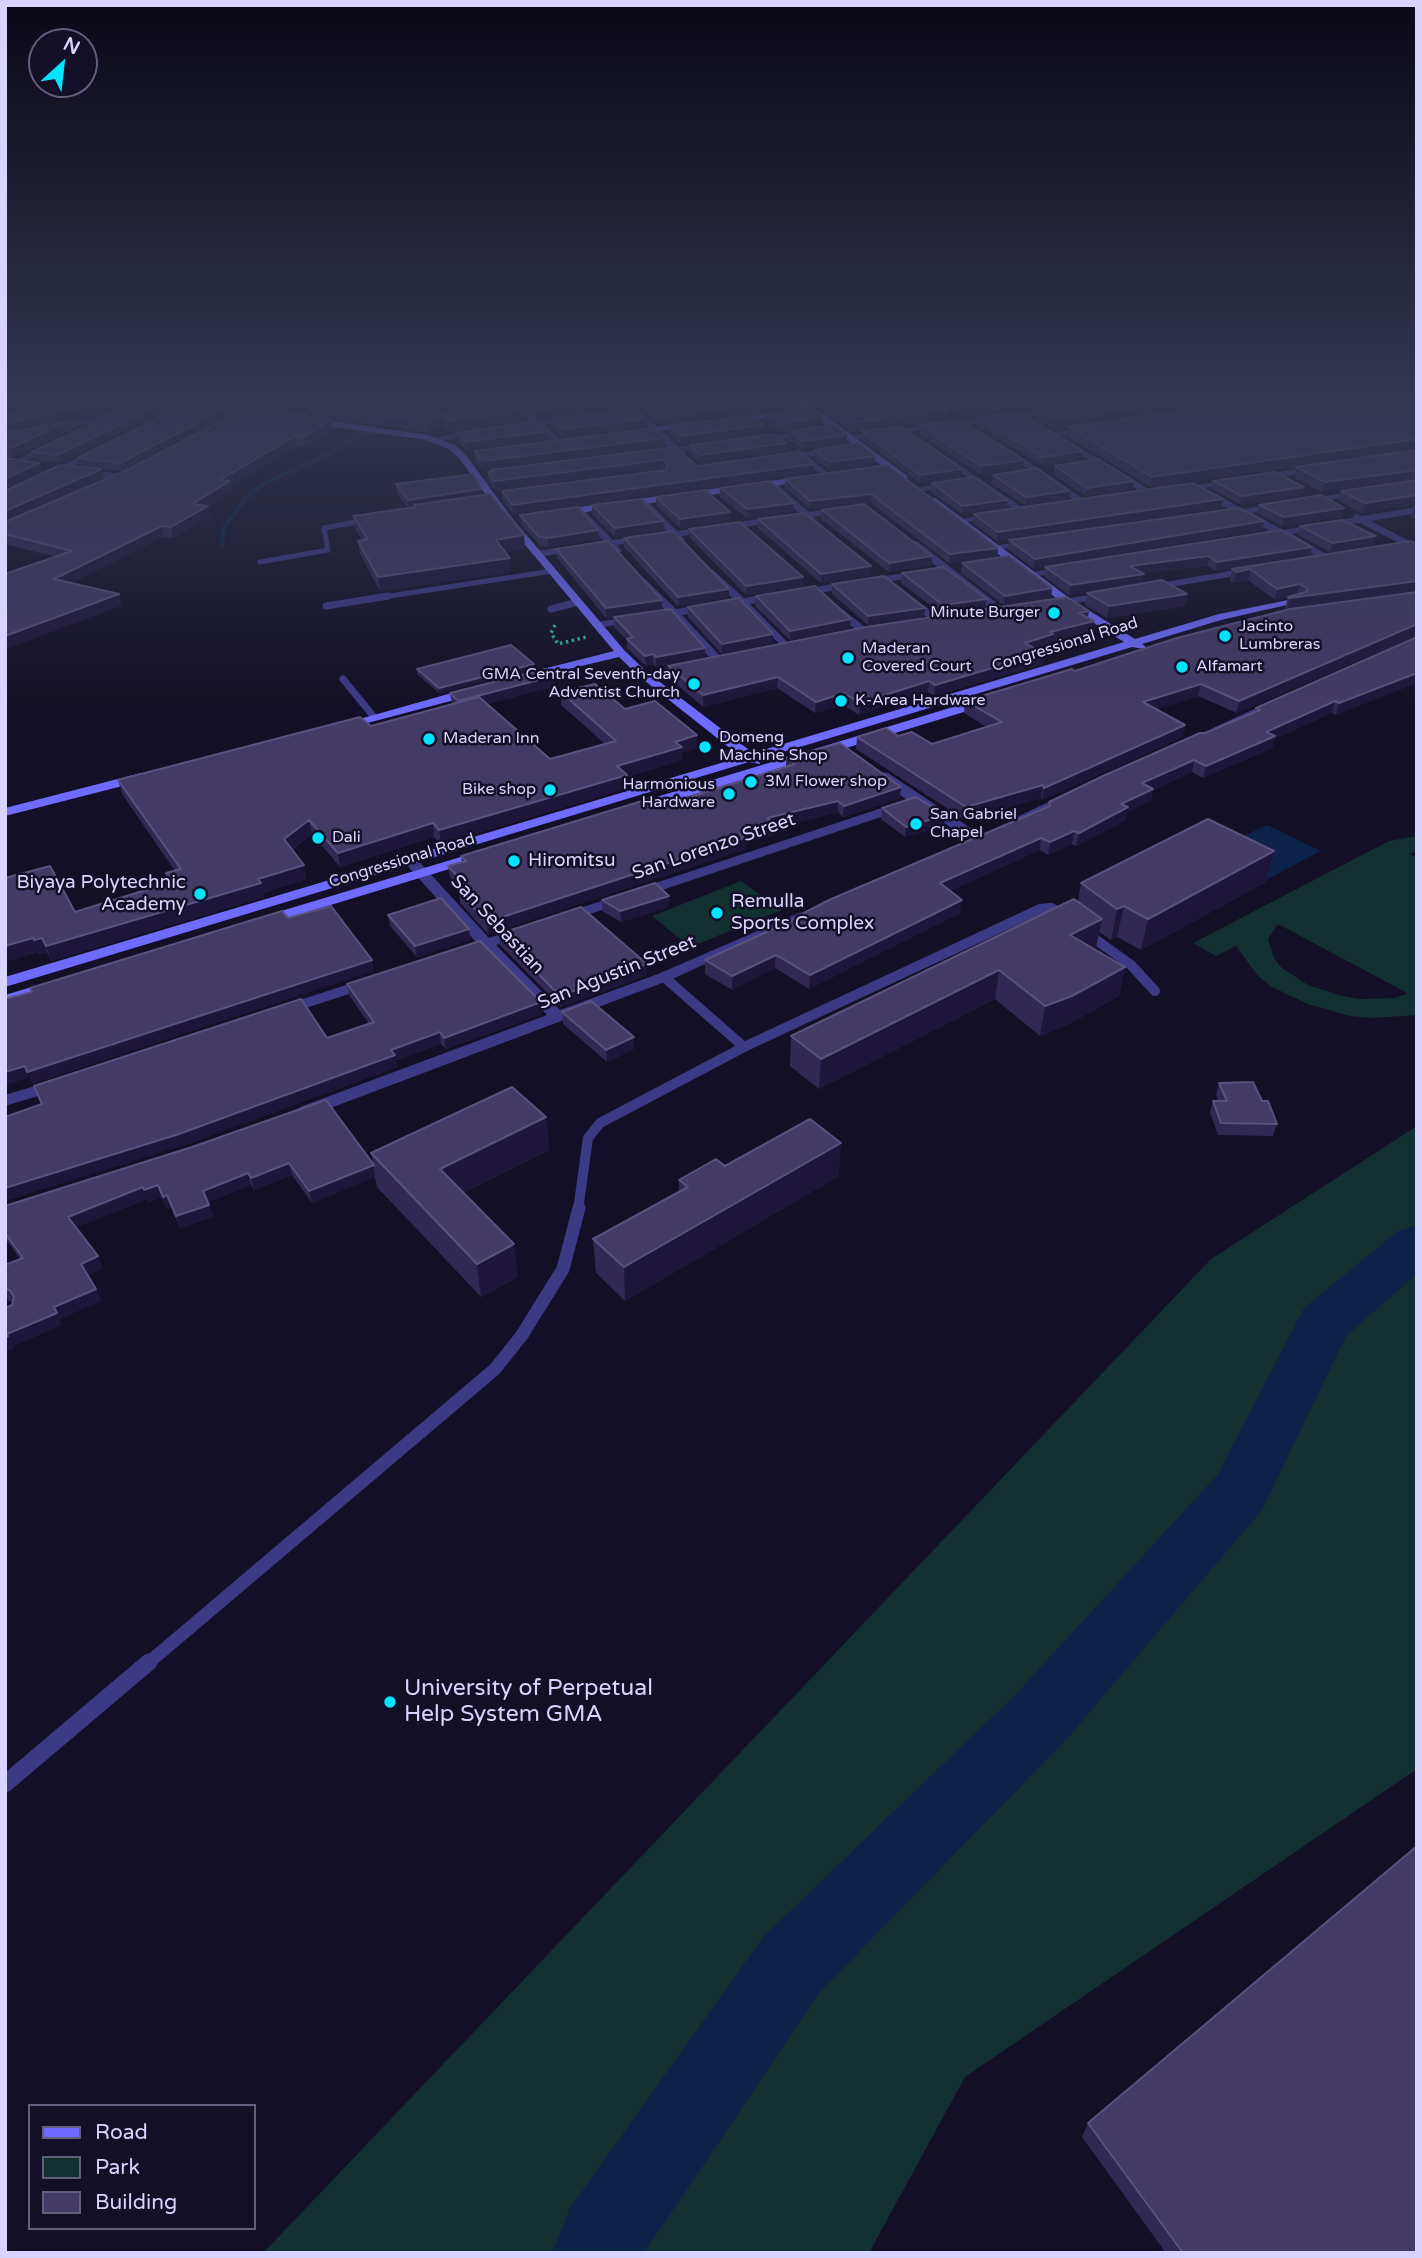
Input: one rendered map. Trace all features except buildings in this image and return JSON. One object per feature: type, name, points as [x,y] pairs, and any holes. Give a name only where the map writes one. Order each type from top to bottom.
[{"type":"street","points":[[488,500],[509,520],[621,653],[644,675],[765,769]]},
{"type":"street","points":[[545,515],[653,500]]},
{"type":"street","points":[[790,500],[816,523]]},
{"type":"street","points":[[934,500],[1068,601],[1147,652]]},
{"type":"street","points":[[1008,500],[1024,512]]},
{"type":"street","points":[[1071,504],[1094,500]]},
{"type":"street","points":[[1222,500],[1328,558]]},
{"type":"street","points":[[1217,516],[1307,500]]},
{"type":"street","points":[[1324,500],[1414,546]]},
{"type":"street","points":[[644,501],[685,545]]},
{"type":"street","points":[[537,554],[676,535],[737,520],[854,508]]},
{"type":"street","points":[[581,510],[622,557]]},
{"type":"street","points":[[961,520],[1035,510]]},
{"type":"street","points":[[1248,539],[1417,510]]},
{"type":"street","points":[[509,520],[521,519]]},
{"type":"street","points":[[737,520],[751,532]]},
{"type":"street","points":[[906,538],[999,611]]},
{"type":"street","points":[[995,547],[1051,539]]},
{"type":"street","points":[[1394,547],[1414,546]]},
{"type":"street","points":[[1307,562],[1341,556]]},
{"type":"street","points":[[998,561],[1010,559]]},
{"type":"street","points":[[704,564],[780,648],[799,645]]},
{"type":"street","points":[[1031,574],[1086,565]]},
{"type":"street","points":[[600,629],[674,614],[960,567]]},
{"type":"street","points":[[1136,590],[1270,568]]},
{"type":"street","points":[[875,571],[938,621]]},
{"type":"street","points":[[639,576],[674,614],[723,658],[644,675]]},
{"type":"street","points":[[806,581],[871,631],[852,635]]},
{"type":"street","points":[[1034,606],[1122,593]]},
{"type":"street","name":"Congressional Road","points":[[575,826],[648,787],[1219,617],[1318,603],[1233,627]]},
{"type":"street","name":"Congressional Road","points":[[5,982],[409,859],[611,809],[663,799],[765,769],[846,750],[1173,644]]},
{"type":"street","points":[[512,681],[621,653]]},
{"type":"street","points":[[321,730],[487,688]]},
{"type":"street","points":[[1207,733],[1295,694]]},
{"type":"street","points":[[873,769],[916,800],[986,836],[1083,789]]},
{"type":"street","points":[[5,813],[150,775]]},
{"type":"street","name":"San Lorenzo Street","points":[[447,957],[916,800]]},
{"type":"street","name":"Congressional Road","points":[[244,927],[498,850]]},
{"type":"street","name":"San Sebastian","points":[[409,859],[486,944],[558,1017]]},
{"type":"street","name":"San Agustin Street","points":[[287,1117],[664,977],[816,911]]},
{"type":"street","points":[[265,1016],[382,978]]},
{"type":"street","points":[[5,1000],[66,981]]},
{"type":"street","points":[[5,1101],[70,1080]]},
{"type":"lane","points":[[260,562],[324,551],[329,547],[324,528],[379,518]]},
{"type":"lane","points":[[326,606],[551,571]]},
{"type":"lane","points":[[551,609],[578,602]]},
{"type":"lane","points":[[342,679],[374,717]]},
{"type":"lane","points":[[648,787],[663,799]]},
{"type":"lane","points":[[5,1784],[495,1369],[523,1335],[563,1269],[571,1246],[583,1187],[588,1138],[600,1123],[744,1047],[1040,909],[1051,908],[1061,912],[1121,957],[1155,990]]},
{"type":"lane","points":[[664,977],[744,1047]]},
{"type":"path","points":[[561,615],[551,633],[558,645],[600,629]]},
{"type":"green space","points":[[1417,836],[1417,851],[1409,854],[1417,858],[1417,1015],[1372,1018],[1350,1016],[1308,1004],[1272,987],[1258,976],[1236,946],[1216,956],[1193,943],[1389,841]],"holes":[[[1278,924],[1407,993],[1394,998],[1360,999],[1308,985],[1282,968],[1274,958],[1268,939]]]},
{"type":"green space","name":"Remulla Sports Complex","points":[[741,881],[782,910],[690,947],[652,916]]},
{"type":"green space","points":[[1417,1126],[1417,1769],[965,2077],[869,2253],[263,2253],[1211,1259]]},
{"type":"water","points":[[1267,825],[1321,851],[1268,879],[1213,851]]},
{"type":"waterway","points":[[222,546],[223,529],[244,500]]},
{"type":"waterway","points":[[596,2253],[601,2239],[792,1964],[1040,1718],[1240,1492],[1324,1323],[1417,1244]]},
{"type":"place","name":"Minute Burger","points":[[1054,613]]},
{"type":"place","name":"Jacinto Lumbreras","points":[[1225,636]]},
{"type":"place","name":"Maderan Covered Court","points":[[848,658]]},
{"type":"place","name":"Alfamart","points":[[1182,667]]},
{"type":"place","name":"GMA Central Seventh-day Adventist Church","points":[[694,684]]},
{"type":"place","name":"K-Area Hardware","points":[[841,701]]},
{"type":"place","name":"Maderan Inn","points":[[429,739]]},
{"type":"place","name":"Domeng Machine Shop","points":[[705,747]]},
{"type":"place","name":"3M Flower shop","points":[[751,782]]},
{"type":"place","name":"Bike shop","points":[[550,790]]},
{"type":"place","name":"Harmonious Hardware","points":[[729,794]]},
{"type":"place","name":"San Gabriel Chapel","points":[[916,824]]},
{"type":"place","name":"Dali","points":[[318,838]]},
{"type":"place","name":"Hiromitsu","points":[[514,861]]},
{"type":"place","name":"Biyaya Polytechnic Academy","points":[[200,894]]},
{"type":"place","name":"Remulla Sports Complex","points":[[717,913]]},
{"type":"place","name":"University of Perpetual Help System GMA","points":[[390,1702]]}]
